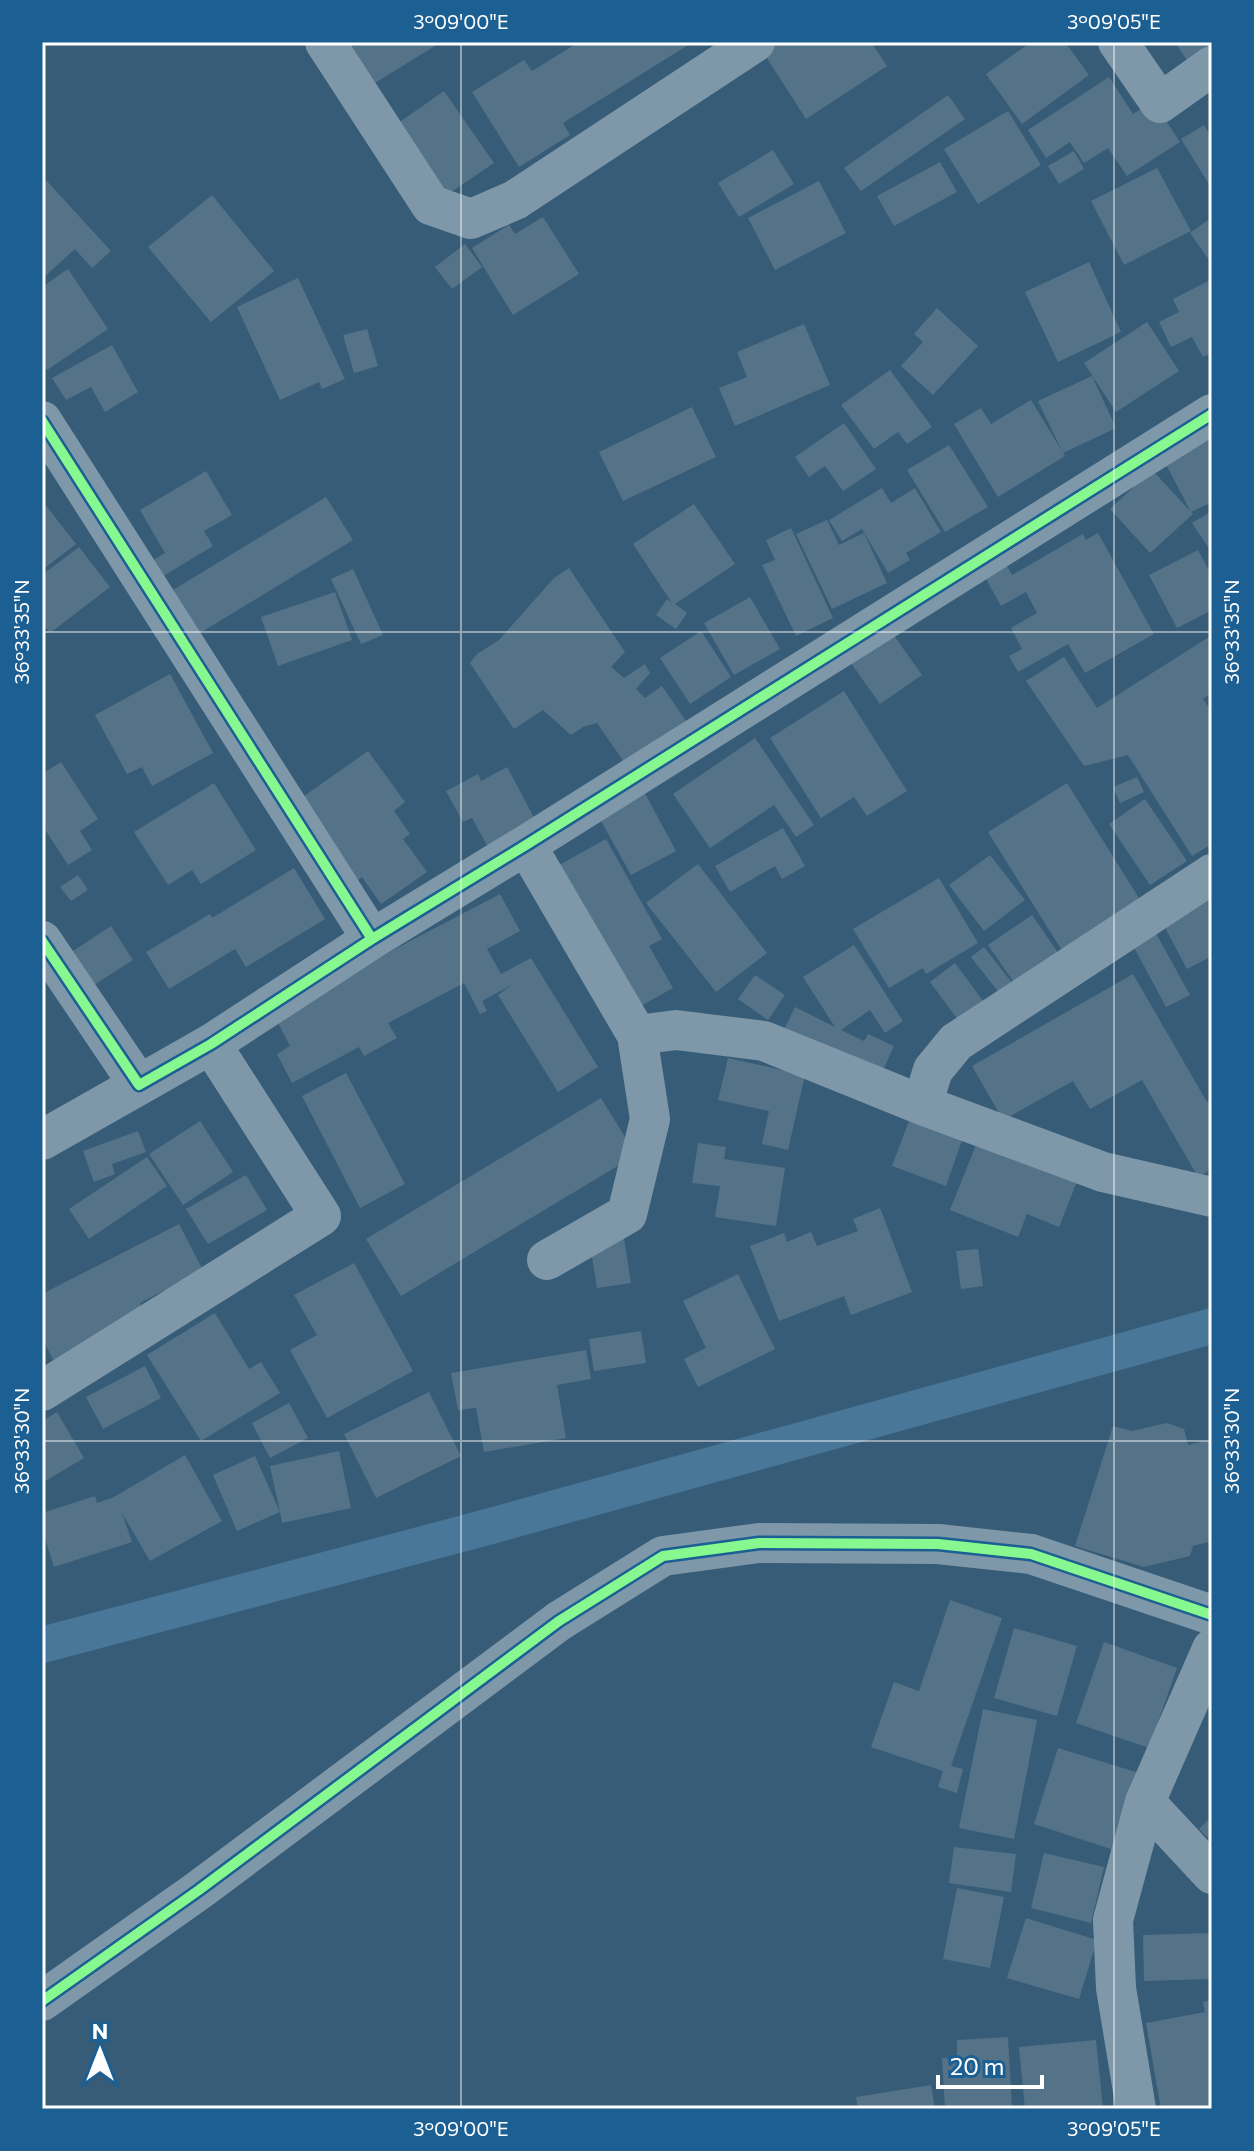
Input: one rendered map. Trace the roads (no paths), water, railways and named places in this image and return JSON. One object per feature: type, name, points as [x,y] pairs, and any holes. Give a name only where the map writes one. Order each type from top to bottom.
[{"type":"street","points":[[325,42],[431,205],[471,219],[515,200],[755,42]]},
{"type":"street","points":[[1118,42],[1160,103],[1212,66]]},
{"type":"street","points":[[42,1140],[211,1044],[372,939],[1212,414]]},
{"type":"street","points":[[42,421],[372,939]]},
{"type":"street","points":[[526,845],[637,1035],[650,1119],[627,1214],[547,1260]]},
{"type":"street","points":[[922,1105],[933,1070],[956,1042],[1212,874]]},
{"type":"street","points":[[42,941],[139,1085]]},
{"type":"street","points":[[637,1035],[676,1030],[764,1041],[922,1105],[1103,1172],[1212,1197]]},
{"type":"street","points":[[42,1391],[321,1216],[211,1044]]},
{"type":"street","points":[[42,2001],[212,1881],[559,1621],[663,1556],[759,1543],[938,1544],[1031,1554],[1212,1615]]},
{"type":"street","points":[[1136,2109],[1116,1988],[1113,1920],[1145,1802],[1212,1649]]},
{"type":"street","points":[[1145,1802],[1212,1874]]},
{"type":"waterway","points":[[42,1645],[491,1526],[1212,1326]]}]
